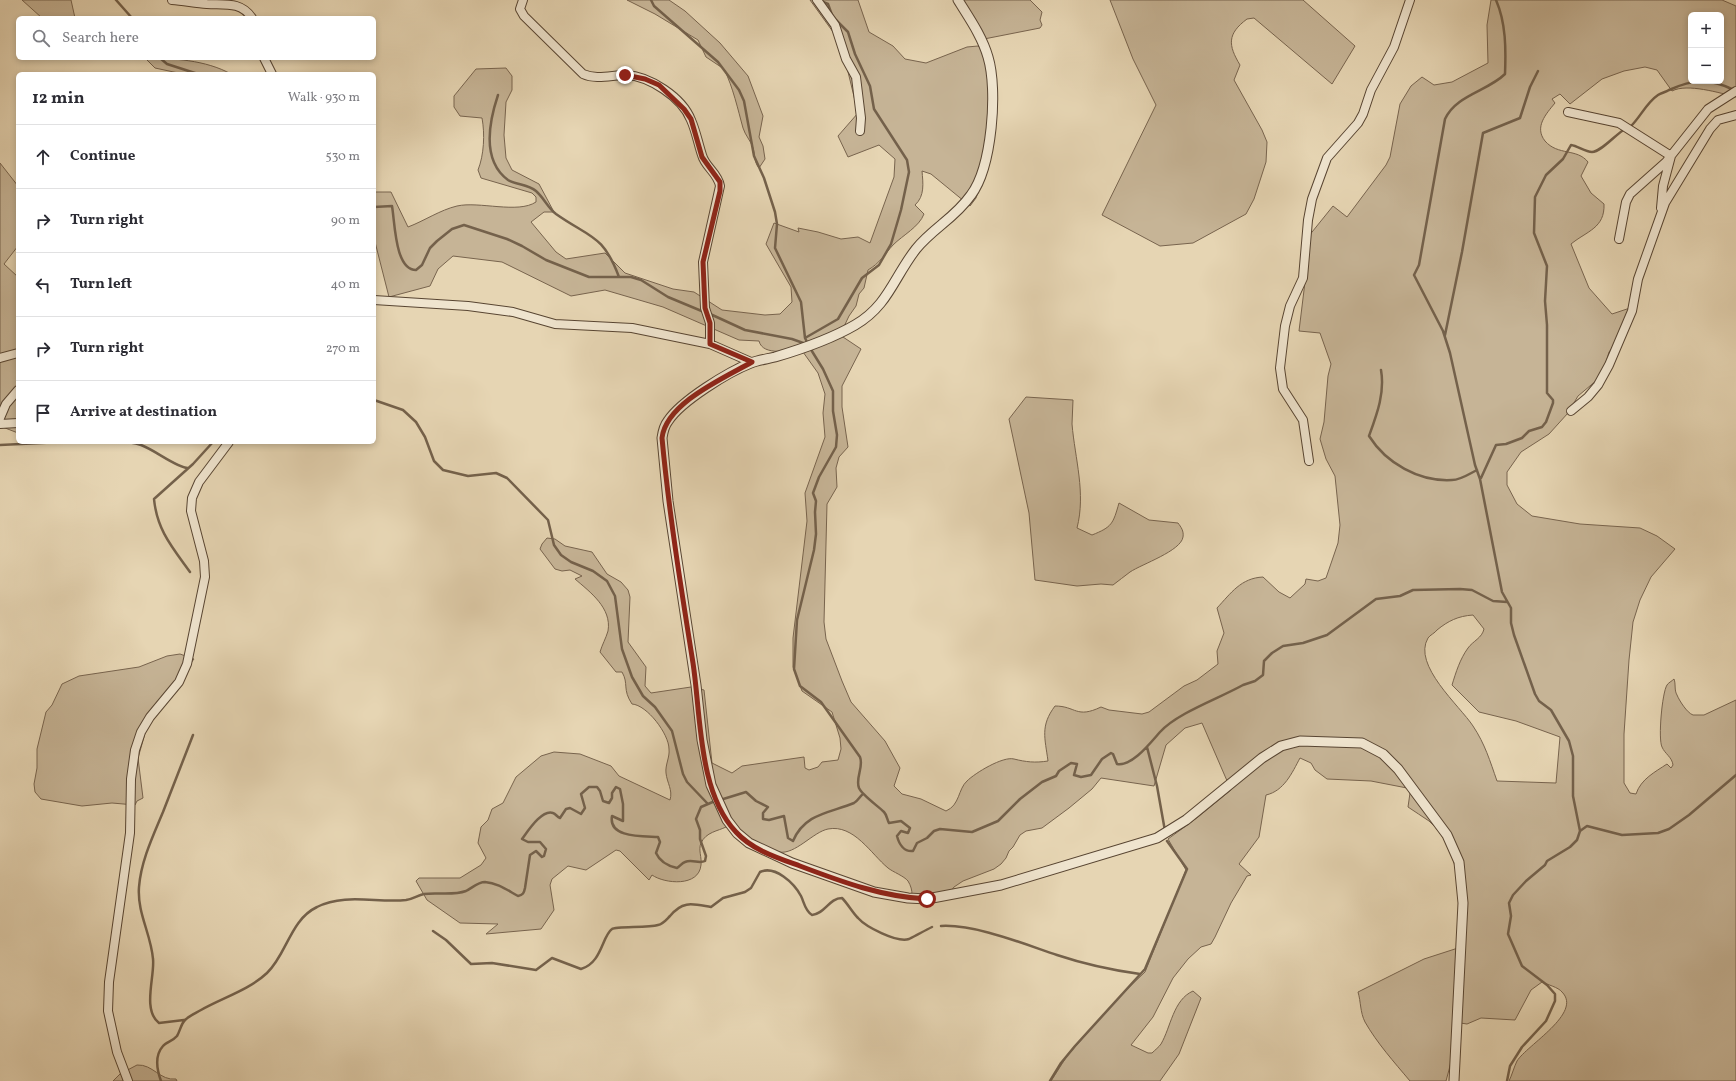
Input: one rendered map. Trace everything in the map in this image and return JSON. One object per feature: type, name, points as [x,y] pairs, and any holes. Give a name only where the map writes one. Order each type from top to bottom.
[{"type":"street","points":[[172,0],[206,4],[229,3],[240,6],[250,16]]},
{"type":"street","points":[[523,0],[520,9],[524,16],[583,74],[591,76],[628,76],[649,81],[662,87],[690,116],[702,157],[718,178],[720,186],[703,262],[705,308],[710,323],[710,344]]},
{"type":"street","points":[[817,0],[835,25],[846,59],[856,77],[861,118],[860,130]]},
{"type":"street","points":[[958,0],[980,35],[989,58],[992,74],[993,111],[991,130],[985,163],[978,185],[954,216],[931,234],[916,249],[890,292],[871,315],[845,331],[804,347],[752,362],[690,399],[668,419],[663,428],[662,438],[668,501],[696,685],[702,740],[715,796],[719,806],[726,820],[736,833],[757,849],[874,892],[908,898],[927,899],[1001,885],[1157,838],[1186,820],[1262,758],[1281,746],[1300,741],[1356,742],[1367,745],[1383,754],[1398,769],[1447,835],[1459,862],[1463,903],[1454,1081]]},
{"type":"street","points":[[1308,461],[1303,420],[1283,389],[1280,368],[1285,326],[1290,306],[1303,278],[1308,220],[1312,199],[1327,158],[1358,123],[1363,114],[1371,90],[1394,47],[1410,0]]},
{"type":"street","points":[[265,60],[271,72]]},
{"type":"street","points":[[1619,239],[1624,208],[1630,194],[1671,156],[1708,109],[1736,91]]},
{"type":"street","points":[[1568,112],[1619,123],[1671,156]]},
{"type":"street","points":[[1572,411],[1588,397],[1598,385],[1609,365],[1632,311],[1638,279],[1670,192],[1704,135],[1718,120],[1736,115]]},
{"type":"street","points":[[1661,213],[1663,186],[1671,156]]},
{"type":"street","points":[[376,300],[468,306],[513,312],[555,324],[632,328],[710,344],[752,362]]},
{"type":"street","points":[[0,358],[16,354]]},
{"type":"street","points":[[0,418],[6,404],[16,392]]},
{"type":"street","points":[[0,424],[16,423]]},
{"type":"street","points":[[128,1081],[117,1052],[108,1011],[108,982],[130,833],[131,779],[133,765],[141,732],[150,717],[179,682],[187,664],[205,577],[204,561],[191,511],[192,498],[199,482],[228,444]]},
{"type":"shaded area","points":[[22,0],[71,0],[75,16],[40,16]]},
{"type":"shaded area","points":[[627,0],[669,0],[685,11],[720,43],[748,76],[763,116],[759,137],[763,146],[765,159],[759,168],[755,161],[752,145],[743,128],[733,91],[724,69],[706,57],[698,40],[655,14]]},
{"type":"shaded area","points":[[810,0],[858,0],[869,32],[893,46],[905,59],[926,63],[967,47],[978,46],[984,52],[990,76],[985,174],[976,198],[970,206],[931,174],[922,171],[922,193],[915,205],[924,214],[922,219],[915,227],[893,245],[879,262],[868,270],[864,288],[859,294],[856,306],[849,316],[840,335],[861,349],[842,386],[842,407],[848,447],[839,457],[836,468],[837,487],[827,504],[824,622],[826,639],[842,681],[851,702],[885,741],[900,768],[894,786],[902,794],[921,799],[946,811],[954,805],[964,784],[989,766],[1009,759],[1031,762],[1048,761],[1045,726],[1050,713],[1055,706],[1081,712],[1086,712],[1101,707],[1109,710],[1142,714],[1149,712],[1184,686],[1197,680],[1218,664],[1217,651],[1224,633],[1217,608],[1242,583],[1255,578],[1263,577],[1279,592],[1290,598],[1305,584],[1306,579],[1318,581],[1326,578],[1338,543],[1340,525],[1335,476],[1326,459],[1320,439],[1324,422],[1328,376],[1331,364],[1320,333],[1299,331],[1305,282],[1304,242],[1333,206],[1347,217],[1386,165],[1390,157],[1400,104],[1411,86],[1422,77],[1434,85],[1452,82],[1488,63],[1487,25],[1491,0],[1722,0],[1736,6],[1736,97],[1695,88],[1678,89],[1672,91],[1657,70],[1645,67],[1624,71],[1602,79],[1570,104],[1560,94],[1552,99],[1555,103],[1542,121],[1542,136],[1550,146],[1561,151],[1578,155],[1588,162],[1581,176],[1591,193],[1604,204],[1602,219],[1598,224],[1571,244],[1589,288],[1612,314],[1633,307],[1629,328],[1609,352],[1605,366],[1597,380],[1578,396],[1568,413],[1549,434],[1521,452],[1507,472],[1507,485],[1517,504],[1532,516],[1580,524],[1640,528],[1657,536],[1675,549],[1651,577],[1640,600],[1633,622],[1624,734],[1624,783],[1630,793],[1636,794],[1641,784],[1649,776],[1667,764],[1671,768],[1673,765],[1662,747],[1660,735],[1665,690],[1668,684],[1674,679],[1676,691],[1681,703],[1693,715],[1704,715],[1736,700],[1736,1081],[1509,1081],[1517,1061],[1560,1019],[1565,1009],[1567,1000],[1562,992],[1555,987],[1542,982],[1531,990],[1515,1020],[1481,1018],[1467,1024],[1454,1022],[1454,1051],[1446,1081],[1410,1081],[1380,1045],[1365,1022],[1358,992],[1424,959],[1458,948],[1459,897],[1454,864],[1449,848],[1441,834],[1429,821],[1408,807],[1410,793],[1407,788],[1371,781],[1327,779],[1315,770],[1311,763],[1300,758],[1287,781],[1278,790],[1266,795],[1259,837],[1239,864],[1251,875],[1247,876],[1231,903],[1211,944],[1201,947],[1188,959],[1173,978],[1153,1017],[1131,1045],[1148,1053],[1152,1053],[1161,1044],[1173,1014],[1186,995],[1193,991],[1201,998],[1179,1054],[1160,1081],[1051,1081],[1067,1056],[1120,996],[1145,972],[1186,870],[1168,839],[1231,790],[1202,723],[1185,728],[1166,745],[1154,786],[1101,778],[1092,789],[1042,828],[1026,831],[1020,835],[1001,864],[994,869],[963,881],[954,887],[947,896],[912,895],[911,886],[906,879],[888,868],[861,841],[846,831],[828,829],[816,834],[798,847],[785,852],[779,852],[765,847],[726,827],[712,832],[703,839],[700,846],[701,865],[699,872],[694,877],[681,882],[673,882],[652,875],[649,880],[620,851],[616,850],[586,870],[568,866],[552,879],[550,885],[554,910],[541,929],[486,934],[498,924],[460,923],[427,900],[416,881],[419,878],[460,878],[481,865],[486,858],[478,843],[481,827],[488,820],[492,809],[503,803],[516,777],[541,756],[554,752],[580,754],[611,766],[619,776],[670,800],[671,793],[666,770],[669,749],[665,736],[656,721],[644,709],[632,704],[627,694],[622,672],[616,672],[600,652],[608,631],[607,615],[599,601],[575,579],[582,576],[570,570],[562,571],[555,569],[540,549],[547,538],[555,539],[565,546],[592,552],[607,574],[621,582],[628,590],[630,597],[628,642],[646,667],[645,686],[651,693],[691,687],[704,690],[712,763],[732,773],[742,766],[804,757],[805,768],[809,770],[818,767],[822,762],[838,760],[841,749],[840,738],[832,712],[802,691],[793,667],[793,638],[807,521],[805,493],[825,437],[823,413],[825,394],[818,373],[803,352],[771,351],[762,346],[759,341],[739,340],[663,307],[605,290],[571,296],[502,262],[453,256],[438,269],[430,286],[389,297],[376,246],[376,192],[391,192],[408,227],[444,210],[457,206],[476,205],[519,207],[536,202],[536,197],[532,193],[481,178],[478,170],[482,158],[482,118],[460,116],[454,107],[454,96],[476,69],[506,68],[512,76],[512,90],[506,102],[504,135],[506,158],[512,170],[539,184],[554,212],[544,212],[531,222],[556,252],[566,259],[605,253],[625,273],[673,289],[694,292],[722,310],[765,315],[780,314],[792,302],[791,287],[766,244],[774,223],[799,232],[798,228],[841,239],[858,237],[870,243],[894,177],[895,159],[879,145],[848,157],[838,136],[858,113],[841,43]],"holes":[[[1473,615],[1484,629],[1465,652],[1458,666],[1452,685],[1479,712],[1516,721],[1560,737],[1556,783],[1497,781],[1481,739],[1467,718],[1440,685],[1426,660],[1425,649],[1428,638],[1449,622],[1463,616]]]},
{"type":"shaded area","points":[[955,0],[1030,0],[1042,12],[1040,20],[1042,25],[1040,28],[984,39]]},
{"type":"shaded area","points":[[1110,0],[1303,0],[1355,46],[1332,84],[1254,18],[1247,19],[1240,24],[1233,35],[1232,40],[1233,51],[1240,65],[1234,80],[1262,130],[1267,142],[1266,162],[1254,199],[1246,214],[1193,243],[1160,246],[1102,215],[1156,105],[1133,59]]},
{"type":"shaded area","points":[[147,60],[183,60],[211,66],[227,72],[174,72],[155,68]]},
{"type":"shaded area","points":[[0,163],[16,183],[16,249],[4,264],[16,275],[16,432],[0,426]]},
{"type":"shaded area","points":[[1026,397],[1073,400],[1073,437],[1080,489],[1077,528],[1092,535],[1104,530],[1111,524],[1119,503],[1149,520],[1178,523],[1183,533],[1181,542],[1169,552],[1130,572],[1113,585],[1101,584],[1077,586],[1035,580],[1029,513],[1009,419]]},
{"type":"shaded area","points":[[180,654],[194,659],[150,716],[138,758],[143,798],[137,801],[135,805],[112,803],[82,806],[41,799],[35,792],[34,784],[37,768],[37,749],[46,712],[52,705],[62,684],[79,676],[139,667],[167,656]]},
{"type":"shaded area","points":[[137,1065],[148,1067],[165,1078],[176,1079],[177,1081],[113,1081],[120,1074]]},
{"type":"waterway","points":[[116,0],[130,16]]},
{"type":"waterway","points":[[651,0],[654,6],[718,62],[739,90],[744,101],[754,156],[764,178],[775,212],[777,224],[775,248],[801,302],[805,338],[808,344]]},
{"type":"waterway","points":[[1496,0],[1504,27],[1505,74],[1498,80],[1457,104],[1445,119],[1419,265],[1414,275],[1443,331],[1450,353],[1475,465],[1480,479],[1502,592],[1511,608],[1511,623],[1514,635],[1535,694],[1539,701],[1551,710],[1569,741],[1573,756],[1573,796],[1580,831],[1577,840],[1570,847],[1547,861],[1545,865],[1526,881],[1513,895],[1509,903],[1511,916],[1508,934],[1522,966],[1547,985],[1555,994],[1555,1001],[1546,1021],[1522,1047],[1510,1066],[1507,1081]]},
{"type":"waterway","points":[[821,1],[828,4],[832,15]]},
{"type":"waterway","points":[[805,338],[838,319],[862,278],[879,265],[891,244],[901,210],[909,172],[907,160],[874,109],[870,86],[855,54],[848,32],[836,20]]},
{"type":"waterway","points":[[162,60],[167,64],[192,72]]},
{"type":"waterway","points":[[1445,335],[1462,252],[1483,133],[1520,118],[1530,87],[1538,71]]},
{"type":"waterway","points":[[1630,127],[1654,98],[1659,94],[1678,86],[1701,81],[1717,83],[1734,90]]},
{"type":"waterway","points":[[498,95],[490,128],[490,140],[494,162],[499,172],[511,182],[533,189],[556,214],[587,233],[601,244],[607,252],[619,277]]},
{"type":"waterway","points":[[1481,478],[1496,445],[1506,444],[1522,438],[1529,431],[1542,427],[1546,422],[1553,403],[1553,400],[1547,393],[1547,325],[1545,301],[1547,266],[1534,233],[1535,197],[1546,175],[1563,159],[1571,145],[1589,152],[1596,151],[1625,129]]},
{"type":"waterway","points":[[376,207],[392,206],[397,244],[400,254],[409,268],[416,270],[422,265],[430,248],[437,241],[452,229],[464,225],[507,239],[546,260],[589,277],[631,277],[641,280],[668,297],[704,312]]},
{"type":"waterway","points":[[708,313],[745,330],[792,339],[806,344]]},
{"type":"waterway","points":[[810,348],[823,369],[833,391],[833,411],[837,435],[836,447],[819,477],[813,493],[816,501],[816,534],[814,550],[797,620],[794,669],[800,686],[821,702],[860,757],[861,765],[858,784],[861,791],[884,812],[889,823],[901,821],[910,828],[908,833],[901,831],[897,836],[901,845],[907,850],[913,851],[917,843],[927,838],[934,831],[940,829],[972,832],[998,821],[1020,799],[1042,782],[1056,776],[1059,771],[1071,763],[1077,764],[1074,775],[1081,777],[1091,775],[1102,759],[1111,753],[1113,754],[1117,764],[1129,762],[1141,753],[1160,732],[1177,718],[1243,685],[1255,681],[1263,675],[1264,661],[1272,653],[1283,646],[1303,643],[1327,635],[1376,599],[1400,596],[1413,590],[1460,589],[1472,590],[1493,601],[1507,602]]},
{"type":"waterway","points":[[1381,370],[1381,395],[1369,436],[1384,455],[1404,469],[1428,478],[1440,480],[1459,479],[1477,470]]},
{"type":"waterway","points":[[376,401],[403,410],[416,422],[425,437],[434,461],[443,470],[468,476],[496,473],[507,478],[548,520],[554,545],[561,555],[571,562],[593,571],[607,581],[615,596],[622,649],[632,677],[643,696],[655,707],[672,731],[683,774],[687,782],[707,803]]},
{"type":"waterway","points":[[0,445],[21,444]]},
{"type":"waterway","points":[[137,444],[147,447],[178,465],[188,468]]},
{"type":"waterway","points":[[190,572],[166,538],[158,520],[154,499],[193,464],[211,444]]},
{"type":"waterway","points":[[184,1020],[159,1023],[151,1010],[150,992],[153,959],[150,941],[140,906],[139,887],[142,868],[148,849],[193,735]]},
{"type":"waterway","points":[[1147,747],[1157,786],[1165,831]]},
{"type":"waterway","points":[[1580,831],[1587,826],[1622,835],[1658,833],[1669,829],[1689,815],[1736,775]]},
{"type":"waterway","points":[[161,1081],[158,1072],[158,1054],[164,1045],[177,1036],[182,1023],[191,1016],[252,984],[267,973],[274,965],[301,920],[317,907],[338,900],[361,899],[395,901],[411,899],[424,894],[456,893],[466,891],[482,882],[498,885],[518,896],[521,895],[525,890],[530,855],[536,851],[542,857],[544,856],[546,849],[540,842],[528,842],[522,839],[544,814],[553,813],[560,818],[566,809],[570,808],[581,814],[585,808],[581,794],[589,787],[597,787],[603,801],[609,803],[612,798],[612,793],[616,787],[620,789],[623,804],[623,821],[612,816],[612,823],[615,828],[621,832],[636,836],[658,837],[660,842],[656,853],[665,863],[677,868],[688,861],[703,862],[705,861],[706,856],[700,839],[700,830],[696,819],[701,807],[715,801]]},
{"type":"waterway","points":[[720,800],[746,792],[756,801],[768,807],[763,813],[763,819],[769,820],[784,816],[788,838],[793,841],[798,832],[811,819],[854,803],[863,794]]},
{"type":"waterway","points":[[1050,1081],[1061,1063],[1075,1046],[1145,969],[1187,869],[1167,841]]},
{"type":"waterway","points":[[433,931],[446,940],[471,964],[492,963],[536,970],[552,958],[581,969],[588,966],[597,956],[606,937],[612,929],[653,926],[660,924],[679,907],[684,905],[694,904],[711,907],[723,898],[745,892],[751,888],[760,872],[766,870],[784,876],[798,891],[806,909],[812,915],[820,912],[834,901],[842,898],[862,922],[874,930],[897,939],[909,939],[932,927]]},
{"type":"waterway","points":[[941,926],[954,926],[984,931],[1077,961],[1108,969],[1140,974]]},
{"type":"route","points":[[625,75],[645,79],[659,85],[684,109],[690,116],[702,157],[720,182],[720,191],[703,262],[705,308],[710,323],[710,344],[752,362],[690,399],[668,419],[663,428],[662,438],[668,501],[696,685],[702,740],[712,786],[719,806],[726,820],[736,833],[757,849],[874,892],[908,898],[927,899]]}]
